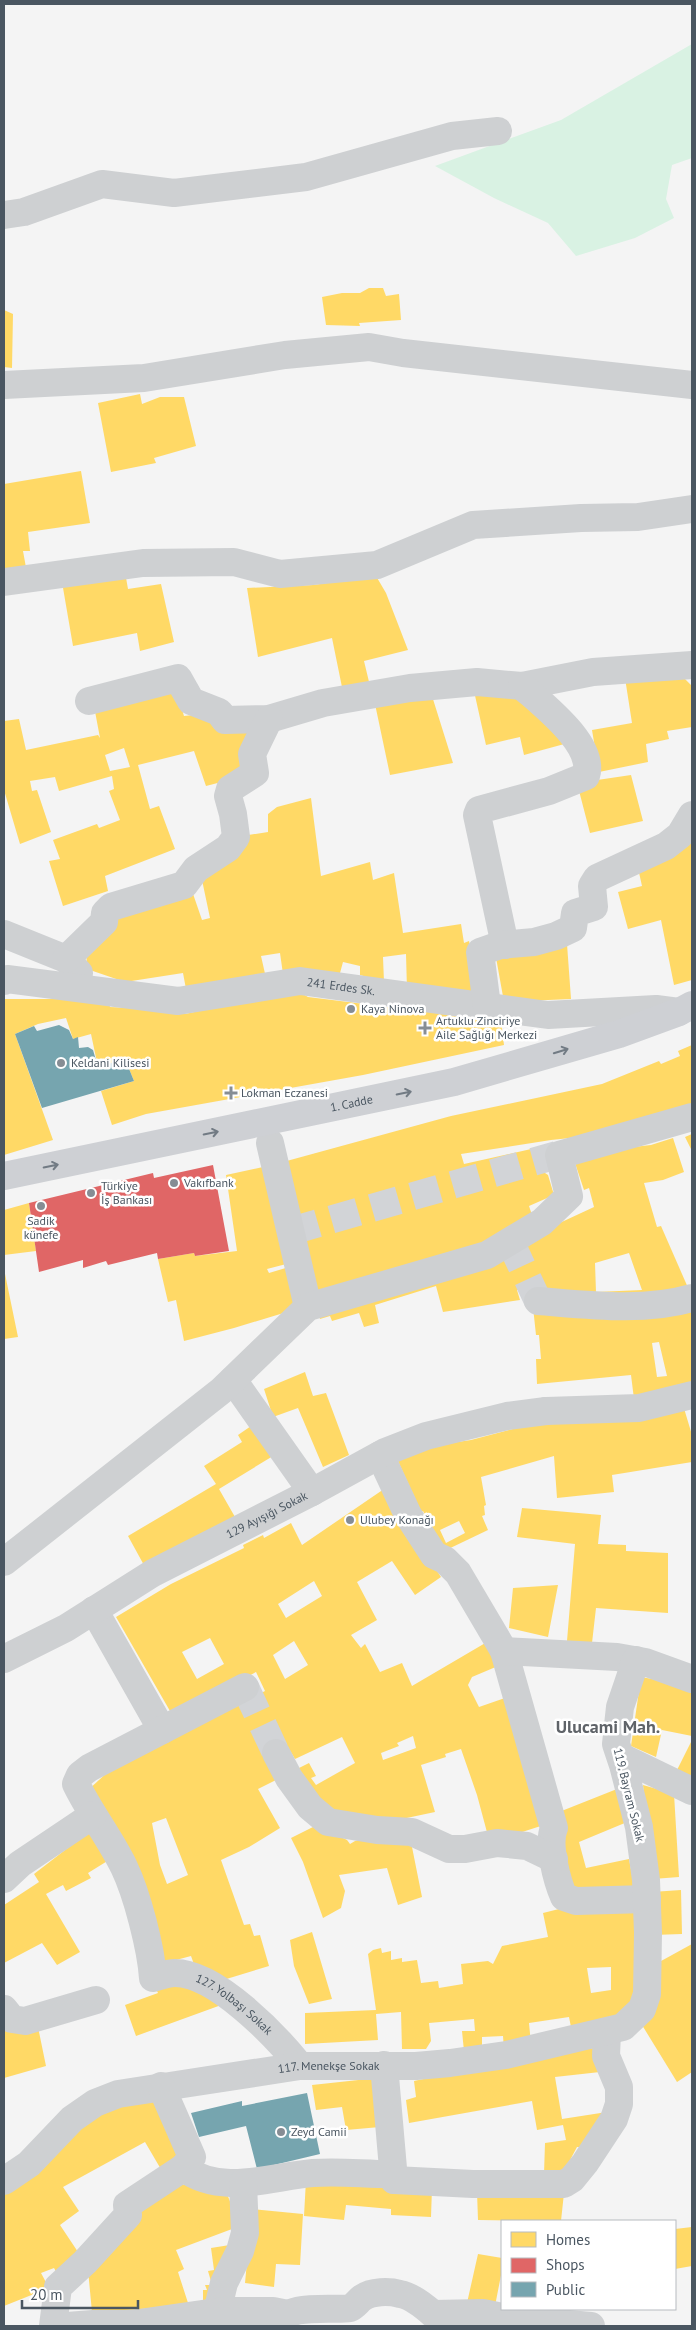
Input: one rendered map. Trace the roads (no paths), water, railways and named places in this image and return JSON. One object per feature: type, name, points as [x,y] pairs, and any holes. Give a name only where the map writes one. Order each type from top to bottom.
[{"type":"main road","name":"1. Cadde","points":[[4,1176],[454,1082],[619,1034],[686,1009]]},
{"type":"street","points":[[4,215],[24,212],[102,184],[174,193],[306,177],[452,136],[498,131]]},
{"type":"street","points":[[4,385],[144,378],[285,355],[369,347],[403,353],[692,385]]},
{"type":"street","points":[[4,582],[143,563],[234,562],[280,574],[377,565],[473,525],[581,518],[638,517],[692,509]]},
{"type":"street","points":[[89,702],[178,678],[191,701],[219,712],[225,720],[269,719],[323,704],[410,688],[477,682],[522,686],[593,672],[692,665]]},
{"type":"street","points":[[504,945],[477,815],[479,810],[549,791],[586,776],[588,770],[581,745],[553,714],[522,686]]},
{"type":"street","points":[[66,959],[104,922],[105,913],[111,907],[184,885],[196,869],[232,844],[236,837],[234,814],[228,796],[230,789],[255,773],[252,754],[269,719]]},
{"type":"street","points":[[487,1006],[480,952],[504,945],[534,942],[556,936],[573,928],[575,913],[594,907],[592,886],[596,878],[666,846],[680,835],[692,815]]},
{"type":"street","points":[[4,934],[66,959],[76,968],[88,989]]},
{"type":"street","name":"241 Erdes Sk.","points":[[4,981],[7,979],[178,1001],[300,981],[548,1015],[686,1009]]},
{"type":"street","points":[[4,1562],[233,1380],[308,1307],[487,1255],[542,1222],[569,1196],[559,1155],[692,1117]]},
{"type":"street","points":[[270,1143],[308,1307]]},
{"type":"street","points":[[538,1301],[615,1306],[662,1304],[692,1298]]},
{"type":"street","points":[[233,1380],[312,1492]]},
{"type":"street","name":"129 Ayışığı Sokak","points":[[4,1659],[66,1628],[153,1573],[380,1455],[426,1436],[507,1416],[546,1411],[640,1408],[692,1395]]},
{"type":"street","points":[[380,1455],[408,1515],[434,1555],[445,1560],[458,1573],[504,1651],[554,1828],[550,1837],[564,1897],[576,1901],[647,1899]]},
{"type":"street","points":[[94,1610],[162,1730]]},
{"type":"street","points":[[504,1651],[617,1657],[645,1662],[692,1679]]},
{"type":"street","name":"119. Bayram Sokak","points":[[607,2032],[623,2027],[642,2009],[647,1994],[647,1899],[639,1826],[616,1744],[620,1707],[636,1660]]},
{"type":"street","points":[[4,1879],[20,1864],[93,1815],[76,1784],[80,1775],[89,1768],[245,1686]]},
{"type":"street","points":[[276,1753],[289,1778],[310,1807],[328,1822],[377,1830],[412,1832],[449,1848],[465,1849],[497,1844],[527,1846],[554,1859]]},
{"type":"street","points":[[621,1757],[692,1791]]},
{"type":"street","name":"127. Yolbaşı Sokak","points":[[93,1815],[124,1868],[152,1960],[152,1978],[175,1973],[195,1977],[228,1996],[281,2042],[300,2066]]},
{"type":"street","points":[[4,2009],[12,2020],[25,2021],[96,2000]]},
{"type":"street","points":[[394,2180],[473,2184],[564,2184],[572,2179],[614,2119],[619,2104],[619,2086],[606,2056],[607,2032]]},
{"type":"street","name":"117. Menekşe Sokak","points":[[4,2182],[29,2164],[72,2119],[96,2103],[118,2094],[300,2066],[416,2066],[460,2062],[506,2055],[607,2032]]},
{"type":"street","points":[[384,2065],[394,2180]]},
{"type":"street","points":[[53,2326],[58,2287],[85,2262],[128,2215],[127,2205],[183,2168],[192,2157],[162,2086]]},
{"type":"street","points":[[183,2168],[191,2174],[231,2184],[314,2173],[390,2174],[394,2180]]},
{"type":"street","points":[[217,2312],[224,2283],[240,2251],[245,2233],[243,2183]]},
{"type":"street","points":[[67,2326],[155,2324],[217,2312],[273,2312],[284,2320],[310,2309],[352,2308],[368,2294],[400,2294],[421,2304],[432,2314],[484,2313],[512,2319],[591,2326]]},
{"type":"tunnel","points":[[291,1231],[557,1155]]},
{"type":"tunnel","points":[[510,1241],[538,1301]]},
{"type":"tunnel","points":[[245,1687],[276,1753]]},
{"type":"place","name":"Kaya Ninova","points":[[351,1009]]},
{"type":"place","name":"Artuklu Zinciriye Aile Sağlığı Merkezi","points":[[425,1028]]},
{"type":"place","name":"Keldani Kilisesi","points":[[61,1063]]},
{"type":"place","name":"Lokman Eczanesi","points":[[231,1093]]},
{"type":"place","name":"Vakıfbank","points":[[174,1183]]},
{"type":"place","name":"Türkiye İş Bankası","points":[[91,1193]]},
{"type":"place","name":"Sadik künefe","points":[[41,1206]]},
{"type":"place","name":"Ulubey Konağı","points":[[350,1520]]},
{"type":"place","name":"Zeyd Camii","points":[[281,2132]]},
{"type":"district","name":"Ulucami Mah.","points":[[608,1727]]}]
